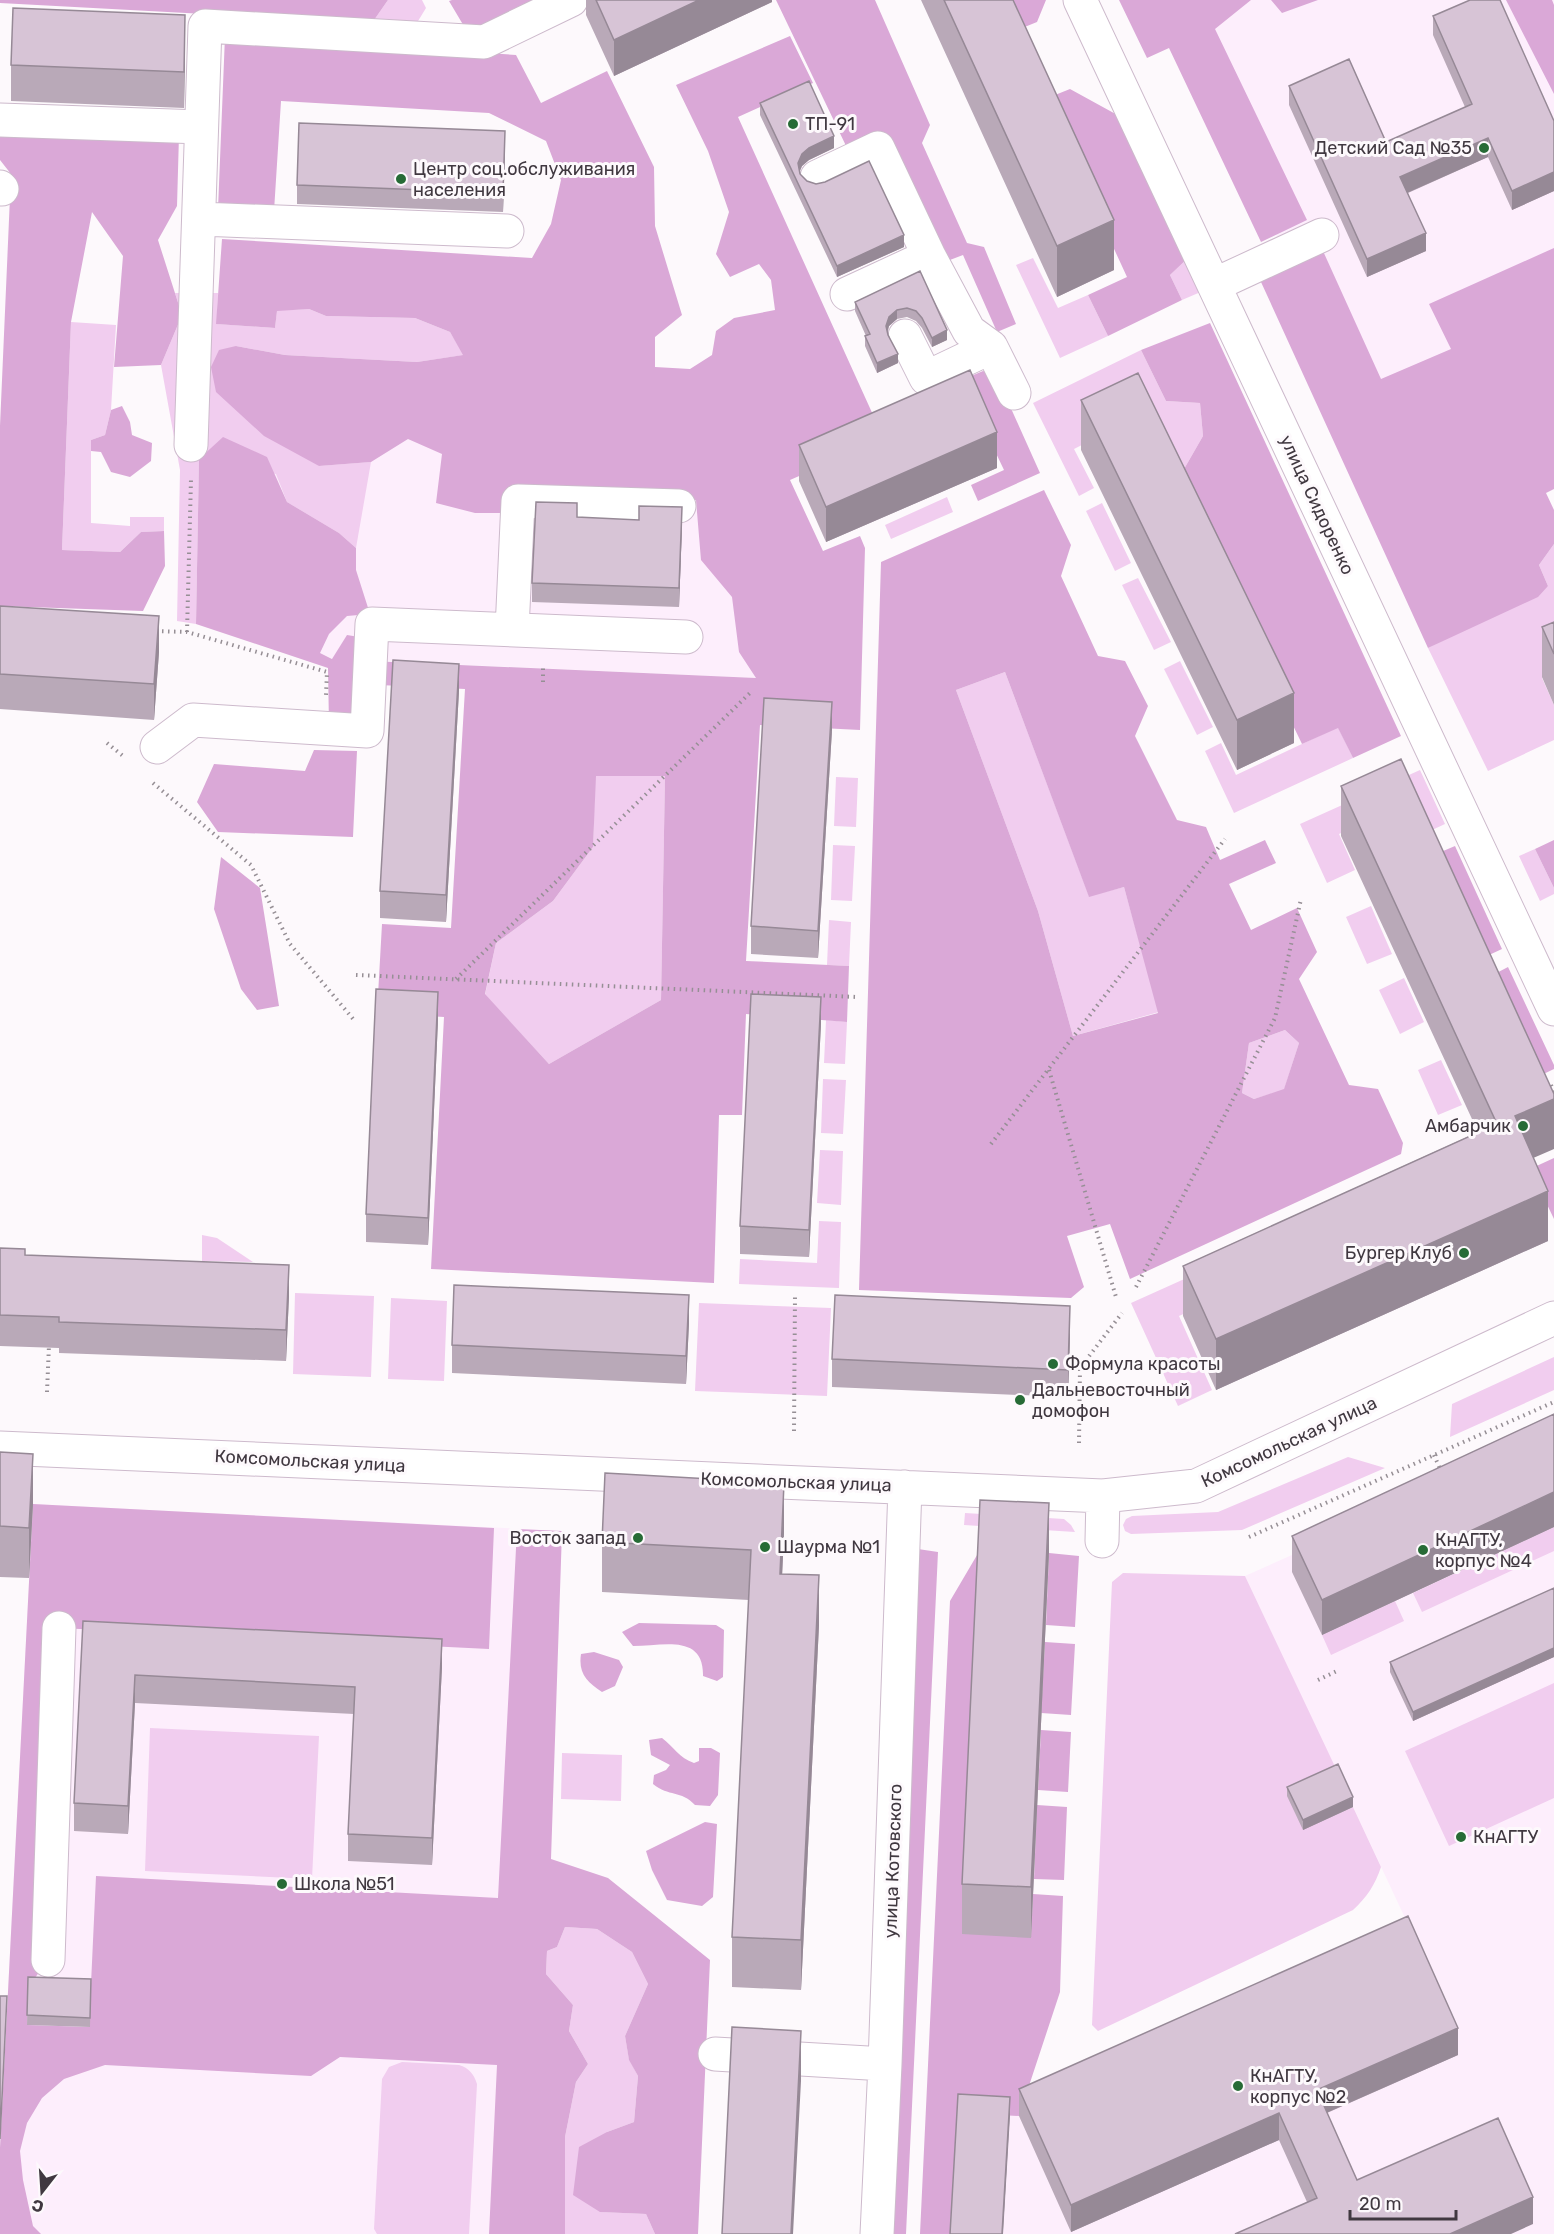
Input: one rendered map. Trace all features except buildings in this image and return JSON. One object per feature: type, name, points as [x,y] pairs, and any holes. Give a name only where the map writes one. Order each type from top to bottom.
[{"type":"street","points":[[192,445],[205,26],[484,42],[571,0]]},
{"type":"street","name":"улица Сидоренко","points":[[1080,0],[1554,1009]]},
{"type":"street","points":[[0,120],[201,127]]},
{"type":"street","points":[[817,177],[878,148],[929,256],[969,331],[991,347],[1014,393]]},
{"type":"street","points":[[200,219],[507,231]]},
{"type":"street","points":[[1214,285],[1322,235]]},
{"type":"street","points":[[847,294],[929,256]]},
{"type":"street","points":[[905,336],[926,378],[991,347]]},
{"type":"street","points":[[512,630],[518,501],[679,506]]},
{"type":"street","points":[[157,747],[193,720],[367,731],[372,624],[686,636]]},
{"type":"street","name":"Комсомольская улица","points":[[0,1448],[1103,1496],[1196,1486],[1554,1318]]},
{"type":"street","name":"улица Котовского","points":[[877,2234],[905,1487]]},
{"type":"street","points":[[1102,1541],[1103,1496]]},
{"type":"street","points":[[48,1960],[59,1628]]},
{"type":"street","points":[[715,2054],[885,2064]]},
{"type":"path","points":[[187,632],[192,445]]},
{"type":"path","points":[[152,630],[187,632],[327,672]]},
{"type":"path","points":[[456,980],[752,691]]},
{"type":"path","points":[[107,743],[125,759]]},
{"type":"path","points":[[152,781],[251,865],[290,944],[354,1020]]},
{"type":"path","points":[[991,1144],[1225,839]]},
{"type":"path","points":[[1136,1287],[1275,1018],[1301,899]]},
{"type":"path","points":[[356,975],[857,997]]},
{"type":"path","points":[[1049,1070],[1116,1297]]},
{"type":"path","points":[[1551,1085],[1554,1092]]},
{"type":"path","points":[[794,1431],[795,1296]]},
{"type":"path","points":[[1079,1443],[1080,1368],[1122,1313]]},
{"type":"path","points":[[47,1392],[49,1344]]},
{"type":"path","points":[[1249,1537],[1554,1402]]},
{"type":"path","points":[[1434,1455],[1443,1476]]},
{"type":"path","points":[[1318,1680],[1339,1670]]},
{"type":"shaded area","points":[[0,0],[388,0],[372,23],[0,3]]},
{"type":"shaded area","points":[[388,0],[422,0],[426,8],[415,26],[372,23]]},
{"type":"shaded area","points":[[547,0],[487,29],[465,28],[449,1]]},
{"type":"shaded area","points":[[776,0],[875,0],[930,125],[922,143],[967,243],[984,247],[1016,324],[997,332],[963,255],[942,263],[848,150]]},
{"type":"shaded area","points":[[1000,0],[1046,0],[1037,22],[1015,31]]},
{"type":"shaded area","points":[[1119,0],[1251,0],[1215,29],[1307,220],[1261,242],[1169,48],[1147,58]]},
{"type":"shaded area","points":[[1169,0],[1554,0],[1554,461],[1411,528]]},
{"type":"shaded area","points":[[1271,0],[1318,0],[1282,13]]},
{"type":"shaded area","points":[[1506,0],[1552,0],[1554,5],[1554,94]]},
{"type":"shaded area","points":[[225,36],[516,55],[541,103],[607,71],[654,167],[655,226],[682,315],[655,337],[655,367],[690,369],[712,355],[716,331],[734,318],[775,310],[771,280],[759,264],[730,277],[716,254],[729,212],[708,151],[676,85],[790,36],[813,83],[738,117],[874,417],[983,371],[996,375],[1040,473],[978,501],[971,485],[1004,470],[971,401],[790,480],[823,551],[860,536],[865,548],[860,730],[760,725],[746,961],[849,966],[847,1022],[746,1014],[742,1115],[719,1115],[714,1283],[431,1269],[444,1017],[377,1013],[382,924],[451,928],[465,689],[358,684],[357,727],[329,726],[328,668],[196,624],[199,459],[223,437],[267,457],[287,502],[339,533],[356,548],[356,570],[370,614],[347,616],[329,634],[320,653],[332,659],[347,635],[359,637],[370,661],[756,678],[739,652],[732,597],[701,560],[696,500],[511,494],[509,513],[475,513],[436,503],[442,454],[408,439],[371,462],[319,466],[264,436],[216,392],[211,367],[219,350],[236,346],[285,355],[417,362],[463,355],[450,332],[415,318],[326,316],[309,309],[277,311],[275,328],[216,324],[222,239],[532,258],[551,224],[561,180],[546,141],[489,113],[281,101],[274,211],[218,209]],"holes":[[[596,776],[665,776],[661,1000],[549,1064],[485,994],[496,943],[553,901],[593,847]]]},
{"type":"shaded area","points":[[1070,89],[1121,117],[1188,258],[1170,275],[1182,300],[1108,336],[1088,295],[1127,277],[1045,99]]},
{"type":"shaded area","points":[[0,126],[179,135],[177,206],[158,240],[182,315],[161,365],[114,367],[123,256],[92,212],[71,322],[62,550],[120,552],[141,532],[164,531],[165,566],[143,611],[0,606],[0,426],[11,174],[0,160]]},
{"type":"shaded area","points":[[1554,248],[1554,489],[1546,493],[1554,510],[1554,544],[1539,565],[1548,586],[1538,597],[1428,648],[1261,282],[1323,251],[1381,379],[1451,349],[1429,304]]},
{"type":"shaded area","points":[[1033,258],[1058,308],[1088,295],[1108,336],[1060,358],[1016,265]]},
{"type":"shaded area","points":[[1188,258],[1203,291],[1182,300],[1170,275]]},
{"type":"shaded area","points":[[175,293],[218,293],[217,324],[275,328],[277,310],[309,309],[326,316],[415,318],[450,332],[464,355],[417,362],[285,355],[236,346],[319,466],[371,462],[356,548],[339,533],[287,502],[276,474],[199,460],[196,624],[177,621],[180,470],[161,365],[182,315]]},
{"type":"shaded area","points":[[71,322],[116,325],[111,410],[105,435],[91,440],[91,523],[130,526],[130,517],[164,517],[164,531],[141,532],[120,552],[62,550]]},
{"type":"shaded area","points":[[1210,323],[1401,736],[1353,758],[1338,728],[1302,744],[1176,483],[1203,436],[1200,403],[1166,401],[1141,350]]},
{"type":"shaded area","points":[[1141,350],[1166,401],[1200,403],[1203,436],[1176,483],[1139,416],[1074,449],[1094,488],[1079,496],[1033,403]]},
{"type":"shaded area","points":[[237,378],[713,378],[756,678],[333,659],[228,611]]},
{"type":"shaded area","points":[[122,406],[130,422],[132,435],[152,443],[151,461],[130,477],[111,472],[101,452],[91,451],[91,440],[105,435],[111,410]]},
{"type":"shaded area","points":[[1044,490],[1071,545],[1061,576],[1098,656],[1125,661],[1148,706],[1135,736],[1177,820],[1206,827],[1220,860],[1265,840],[1276,863],[1229,884],[1251,930],[1297,908],[1317,952],[1299,979],[1349,1085],[1378,1089],[1403,1143],[1401,1154],[1130,1279],[1110,1224],[1067,1236],[1084,1287],[1071,1298],[859,1290],[881,562]],"holes":[[[1005,672],[1089,897],[1124,887],[1158,1013],[1073,1036],[1038,911],[956,690]],[[1285,1030],[1299,1043],[1284,1089],[1254,1099],[1242,1093],[1249,1043]]]},
{"type":"shaded area","points":[[947,497],[953,512],[891,539],[885,525]]},
{"type":"shaded area","points":[[1102,503],[1131,563],[1115,571],[1086,511]]},
{"type":"shaded area","points":[[1554,544],[1554,672],[1542,678],[1554,705],[1554,740],[1488,771],[1428,648],[1548,586],[1539,565]]},
{"type":"shaded area","points":[[1138,578],[1171,642],[1154,650],[1122,585]]},
{"type":"shaded area","points":[[1180,661],[1213,727],[1197,735],[1164,669]]},
{"type":"shaded area","points":[[1005,672],[1089,896],[1124,887],[1159,1012],[1073,1036],[1038,911],[956,690]]},
{"type":"shaded area","points":[[1338,727],[1353,758],[1234,813],[1205,751],[1221,743],[1236,775]]},
{"type":"shaded area","points":[[314,750],[357,751],[353,837],[218,832],[197,802],[214,764],[305,771]]},
{"type":"shaded area","points":[[1420,770],[1445,824],[1417,837],[1402,806],[1339,834],[1355,870],[1327,883],[1300,824]]},
{"type":"shaded area","points":[[595,776],[665,776],[661,1000],[549,1064],[485,995],[496,943],[553,901],[593,847]]},
{"type":"shaded area","points":[[836,777],[858,778],[856,827],[834,826]]},
{"type":"shaded area","points":[[1554,840],[1554,888],[1535,849]]},
{"type":"shaded area","points":[[833,845],[855,846],[852,901],[831,900]]},
{"type":"shaded area","points":[[1455,846],[1502,949],[1476,961],[1429,857]]},
{"type":"shaded area","points":[[1535,849],[1554,888],[1554,894],[1540,901],[1519,856]]},
{"type":"shaded area","points":[[221,857],[260,888],[279,1006],[257,1010],[241,989],[214,909]]},
{"type":"shaded area","points":[[1371,906],[1392,954],[1367,964],[1346,917]]},
{"type":"shaded area","points":[[829,920],[851,922],[849,966],[827,965]]},
{"type":"shaded area","points":[[1508,967],[1554,1065],[1554,1069],[1533,1079],[1485,979]]},
{"type":"shaded area","points":[[1404,978],[1424,1022],[1400,1034],[1379,990]]},
{"type":"shaded area","points":[[826,1020],[847,1022],[845,1064],[824,1063]]},
{"type":"shaded area","points":[[1285,1030],[1299,1043],[1284,1090],[1254,1099],[1242,1093],[1249,1043]]},
{"type":"shaded area","points":[[1441,1060],[1462,1105],[1438,1115],[1418,1070]]},
{"type":"shaded area","points":[[823,1079],[846,1080],[843,1134],[821,1133]]},
{"type":"shaded area","points":[[820,1150],[843,1151],[841,1205],[817,1203]]},
{"type":"shaded area","points":[[1554,1158],[1554,1219],[1530,1169]]},
{"type":"shaded area","points":[[819,1221],[841,1222],[839,1288],[739,1284],[740,1259],[817,1263]]},
{"type":"shaded area","points":[[202,1235],[217,1238],[253,1262],[202,1261]]},
{"type":"shaded area","points":[[1191,1276],[1203,1305],[1179,1316],[1212,1390],[1178,1406],[1131,1303]]},
{"type":"shaded area","points":[[295,1293],[374,1296],[371,1377],[293,1374]]},
{"type":"shaded area","points":[[391,1298],[447,1301],[444,1381],[388,1379]]},
{"type":"shaded area","points":[[699,1303],[831,1308],[827,1396],[695,1391]]},
{"type":"shaded area","points":[[1554,1357],[1554,1390],[1450,1437],[1452,1404]]},
{"type":"shaded area","name":"КнАГТУ","points":[[1554,1438],[1554,2234],[952,2234],[958,2113],[1413,1935],[1245,1576]]},
{"type":"shaded area","points":[[1348,1457],[1385,1468],[1242,1530],[1131,1534],[1125,1531],[1123,1525],[1126,1519],[1132,1516],[1218,1512]]},
{"type":"shaded area","name":"Школа №51","points":[[33,1504],[562,1531],[534,2234],[0,2234],[0,2148]]},
{"type":"shaded area","points":[[33,1504],[494,1528],[489,1649],[59,1628],[48,1960],[29,1986],[27,2025],[89,2027],[96,1876],[498,1898],[517,1529],[562,1531],[551,1859],[608,1878],[710,1960],[698,2234],[655,2234],[646,2214],[600,2212],[573,2195],[579,2147],[607,2132],[634,2122],[638,2076],[629,2060],[625,2036],[648,1984],[632,1952],[597,1929],[565,1927],[557,1947],[547,1951],[546,1974],[573,2005],[569,2031],[588,2064],[576,2082],[565,2137],[565,2234],[489,2234],[497,2065],[340,2057],[311,2076],[105,2065],[64,2079],[42,2098],[27,2123],[20,2151],[23,2180],[33,2226],[41,2234],[0,2234],[0,2148]]},
{"type":"shaded area","points":[[965,1513],[1064,1519],[1075,1532],[964,1525]]},
{"type":"shaded area","points":[[1554,1527],[1554,1551],[1422,1612],[1413,1593]]},
{"type":"shaded area","points":[[918,1549],[938,1552],[906,2234],[887,2234]]},
{"type":"shaded area","points":[[980,1550],[962,1933],[1031,1937],[1033,1894],[1063,1896],[1060,1992],[1019,2116],[958,2113],[952,2234],[920,2234],[950,1601]]},
{"type":"shaded area","points":[[1049,1553],[1079,1556],[1075,1627],[1046,1625]]},
{"type":"shaded area","points":[[1123,1573],[1245,1576],[1338,1773],[1303,1829],[1353,1807],[1381,1867],[1370,1890],[1353,1910],[1098,2031],[1092,2025],[1112,1582]]},
{"type":"shaded area","points":[[1395,1601],[1404,1621],[1331,1655],[1322,1635]]},
{"type":"shaded area","points":[[639,1623],[716,1625],[724,1630],[723,1677],[717,1681],[703,1676],[697,1653],[689,1648],[668,1644],[633,1646],[622,1632]]},
{"type":"shaded area","points":[[1045,1642],[1075,1644],[1071,1715],[1041,1713]]},
{"type":"shaded area","points":[[594,1652],[619,1660],[623,1667],[615,1686],[602,1692],[588,1681],[581,1667],[581,1654]]},
{"type":"shaded area","points":[[1554,1683],[1554,1798],[1449,1846],[1405,1751]]},
{"type":"shaded area","points":[[150,1728],[319,1736],[312,1879],[145,1871]]},
{"type":"shaded area","points":[[1041,1730],[1071,1732],[1068,1792],[1038,1790]]},
{"type":"shaded area","points":[[662,1738],[680,1755],[694,1763],[699,1761],[699,1748],[711,1748],[720,1753],[718,1795],[710,1806],[695,1805],[685,1797],[664,1791],[653,1784],[654,1775],[666,1770],[670,1765],[651,1755],[649,1740]]},
{"type":"shaded area","points":[[562,1753],[622,1755],[621,1801],[561,1799]]},
{"type":"shaded area","points":[[1037,1805],[1067,1807],[1064,1880],[1034,1879]]},
{"type":"shaded area","points":[[705,1822],[717,1824],[713,1897],[702,1906],[667,1900],[652,1870],[646,1851]]},
{"type":"shaded area","points":[[565,1927],[597,1929],[632,1952],[648,1984],[625,2036],[629,2059],[638,2076],[634,2122],[607,2132],[601,2212],[646,2214],[655,2234],[565,2234],[565,2137],[576,2082],[588,2064],[569,2031],[573,2005],[546,1974],[547,1951],[557,1947]]},
{"type":"shaded area","points":[[402,2062],[459,2065],[473,2074],[476,2080],[469,2234],[377,2234],[374,2229],[382,2079],[389,2067]]},
{"type":"place","name":"ТП-91","points":[[793,124]]},
{"type":"place","name":"Детский Сад №35","points":[[1484,148]]},
{"type":"place","name":"Центр соц.обслуживания населения","points":[[401,179]]},
{"type":"place","name":"Амбарчик","points":[[1523,1126]]},
{"type":"place","name":"Бургер Клуб","points":[[1464,1253]]},
{"type":"place","name":"Формула красоты","points":[[1053,1364]]},
{"type":"place","name":"Дальневосточный домофон","points":[[1020,1400]]},
{"type":"place","name":"Восток запад","points":[[638,1538]]},
{"type":"place","name":"Шаурма №1","points":[[765,1547]]},
{"type":"place","name":"КнАГТУ, корпус №4","points":[[1423,1550]]},
{"type":"place","name":"КнАГТУ","points":[[1461,1837]]},
{"type":"place","name":"Школа №51","points":[[282,1884]]},
{"type":"place","name":"КнАГТУ, корпус №2","points":[[1238,2086]]}]
